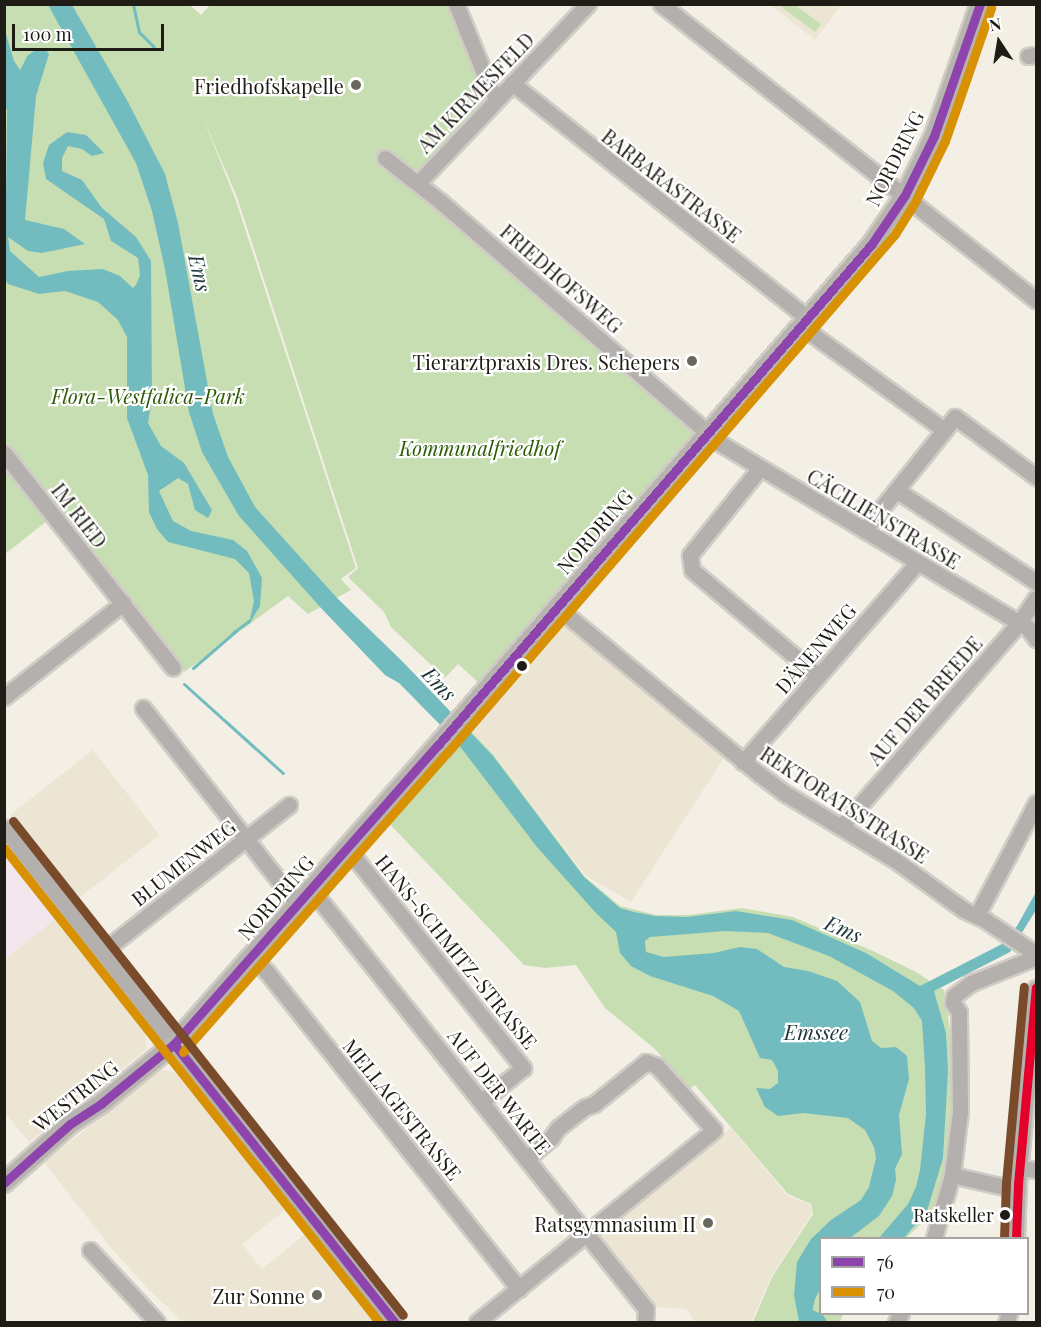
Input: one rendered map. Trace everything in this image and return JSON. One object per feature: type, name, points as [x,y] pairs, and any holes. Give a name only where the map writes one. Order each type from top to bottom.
[{"type":"main road","name":"NORDRING","points":[[174,1044],[439,744],[871,245],[905,195],[934,136],[980,4]]},
{"type":"main road","name":"WESTRING","points":[[4,1183],[70,1124],[102,1103],[174,1044]]},
{"type":"street","points":[[456,4],[491,90],[497,97]]},
{"type":"street","name":"AM KIRMESFELD","points":[[418,183],[497,97],[588,4]]},
{"type":"street","points":[[661,4],[1036,300]]},
{"type":"street","name":"BARBARASTRASSE","points":[[512,83],[804,322],[944,430]]},
{"type":"street","name":"FRIEDHOFSWEG","points":[[385,158],[418,183],[708,433]]},
{"type":"street","points":[[864,530],[955,417],[1036,477]]},
{"type":"street","name":"CÄCILIENSTRASSE","points":[[708,433],[760,468],[1019,623],[1036,639]]},
{"type":"street","name":"IM RIED","points":[[4,453],[173,668]]},
{"type":"street","points":[[760,468],[690,555],[692,570],[818,676]]},
{"type":"street","points":[[896,490],[1036,582]]},
{"type":"street","name":"DÄNENWEG","points":[[744,762],[917,562]]},
{"type":"street","name":"AUF DER BREEDE","points":[[841,827],[1019,623],[1036,598]]},
{"type":"street","points":[[4,697],[123,603]]},
{"type":"street","name":"REKTORATSSTRASSE","points":[[557,607],[786,794],[896,860],[964,910],[977,915],[1036,956]]},
{"type":"street","points":[[143,708],[298,905]]},
{"type":"street","points":[[977,915],[1036,803]]},
{"type":"street","name":"BLUMENWEG","points":[[102,952],[289,805]]},
{"type":"street","points":[[4,828],[394,1323]]},
{"type":"street","name":"HANS-SCHMITZ-STRASSE","points":[[347,848],[523,1068],[482,1101]]},
{"type":"street","name":"AUF DER WARTE","points":[[312,889],[646,1309],[645,1323]]},
{"type":"street","points":[[935,1237],[952,1175],[960,1112],[959,1012],[953,1003],[954,996],[971,983],[1036,956]]},
{"type":"street","name":"MELLAGESTRASSE","points":[[252,958],[267,972],[519,1288]]},
{"type":"street","points":[[1016,1237],[1018,1190],[1036,988]]},
{"type":"street","points":[[477,1323],[714,1130],[657,1066],[646,1062],[594,1104],[585,1107],[558,1128],[551,1138],[526,1158]]},
{"type":"street","points":[[1020,1168],[1036,1170]]},
{"type":"street","points":[[952,1175],[1018,1190]]},
{"type":"street","points":[[90,1250],[157,1323]]},
{"type":"shaded area","points":[[771,5],[841,5],[815,40]]},
{"type":"shaded area","points":[[563,623],[725,756],[631,902],[586,876],[495,755],[471,731]]},
{"type":"shaded area","points":[[93,750],[159,835],[77,900],[10,815]]},
{"type":"shaded area","points":[[5,854],[55,919],[5,959]]},
{"type":"shaded area","points":[[55,919],[146,1033],[146,1050],[29,1142],[5,1112],[5,959]]},
{"type":"shaded area","points":[[161,1070],[178,1075],[285,1210],[242,1244],[262,1269],[304,1235],[374,1322],[183,1322],[150,1291],[110,1247],[44,1162]]},
{"type":"shaded area","name":"Ratsgymnasium II","points":[[731,1128],[787,1195],[810,1205],[812,1213],[772,1275],[751,1322],[695,1322],[686,1309],[652,1307],[597,1237],[598,1233]]},
{"type":"green space","points":[[5,4],[190,5],[201,15],[211,4],[451,5],[490,99],[409,183],[693,428],[694,435],[479,683],[458,664],[445,678],[391,627],[384,612],[348,577],[358,568],[237,197],[201,113],[235,198],[356,568],[341,579],[351,590],[308,614],[288,596],[184,672],[5,446]]},
{"type":"green space","points":[[779,5],[795,5],[821,24],[815,32]]},
{"type":"green space","points":[[5,465],[47,521],[5,554]]},
{"type":"green space","points":[[467,727],[494,755],[585,877],[620,906],[656,915],[688,915],[742,908],[793,917],[875,952],[916,972],[944,990],[954,1057],[955,1142],[934,1212],[907,1237],[819,1237],[819,1315],[843,1315],[840,1322],[753,1322],[772,1277],[813,1214],[811,1204],[788,1194],[695,1085],[689,1089],[655,1049],[605,1008],[576,965],[545,968],[524,965],[385,819]]},
{"type":"water","name":"Emssee","points":[[48,5],[72,5],[128,102],[165,174],[178,223],[213,414],[228,457],[255,507],[337,598],[402,661],[493,756],[584,877],[620,908],[655,916],[687,917],[736,911],[792,920],[866,953],[920,986],[1002,944],[1017,926],[1036,892],[1036,910],[1010,952],[934,991],[946,1033],[948,1071],[943,1158],[927,1211],[905,1237],[880,1237],[908,1204],[916,1187],[920,1170],[926,1114],[925,1068],[922,1021],[914,1008],[893,991],[829,956],[768,933],[725,931],[650,937],[645,941],[646,952],[664,957],[714,953],[740,947],[757,949],[784,967],[808,971],[837,981],[860,1002],[872,1041],[881,1048],[896,1047],[907,1056],[909,1079],[899,1115],[902,1154],[895,1169],[896,1180],[892,1196],[879,1216],[851,1237],[819,1237],[819,1291],[810,1322],[799,1322],[794,1295],[797,1262],[811,1239],[831,1220],[861,1200],[869,1187],[876,1158],[874,1147],[865,1130],[848,1118],[803,1113],[778,1116],[765,1107],[756,1088],[770,1089],[778,1083],[778,1071],[772,1060],[760,1058],[739,1011],[713,996],[650,976],[631,966],[620,953],[616,932],[537,847],[455,740],[399,683],[385,675],[320,607],[239,516],[202,452],[189,412],[165,269],[152,211],[136,163]]},
{"type":"water","points":[[4,27],[14,61],[20,70],[28,55],[36,50],[45,49],[49,54],[36,96],[25,220],[64,229],[85,244],[42,253],[28,251],[8,237],[10,251],[39,277],[68,271],[103,269],[120,276],[133,288],[136,285],[140,275],[138,258],[111,241],[104,219],[46,179],[43,163],[49,145],[67,132],[86,135],[104,153],[92,156],[82,149],[68,146],[62,158],[62,171],[82,180],[102,208],[136,237],[151,261],[152,399],[148,423],[161,446],[184,463],[212,510],[208,518],[195,510],[188,484],[178,478],[159,491],[173,521],[191,531],[233,540],[247,551],[262,578],[260,606],[250,623],[230,634],[250,619],[254,601],[249,573],[235,559],[168,542],[157,529],[149,512],[148,475],[127,418],[127,337],[118,320],[98,302],[65,291],[39,294],[8,284],[5,280],[7,110],[4,104]]},
{"type":"waterway","points":[[133,4],[139,32],[154,47]]},
{"type":"waterway","points":[[193,668],[237,630]]},
{"type":"waterway","points":[[184,684],[283,773]]},
{"type":"waterway","points":[[811,1319],[817,1322]]},
{"type":"transit line","name":"76","points":[[4,1183],[70,1124],[102,1103],[174,1044],[438,745],[871,245],[905,195],[934,136],[980,4]]},
{"type":"transit line","name":"70","points":[[183,1052],[447,753],[895,234],[916,200],[945,141],[991,8]]},
{"type":"transit line","points":[[13,821],[403,1315]]},
{"type":"transit line","name":"70","points":[[4,848],[379,1322]]},
{"type":"transit line","points":[[1004,1237],[1006,1183],[1024,987]]},
{"type":"transit line","points":[[1016,1237],[1018,1184],[1036,988]]},
{"type":"transit line","name":"76","points":[[174,1044],[394,1322]]},
{"type":"place","name":"Friedhofskapelle","points":[[356,85]]},
{"type":"place","name":"Tierarztpraxis Dres. Schepers","points":[[692,361]]},
{"type":"place","name":"Ratskeller","points":[[1005,1215]]},
{"type":"place","name":"Ratsgymnasium II","points":[[708,1223]]},
{"type":"place","name":"Zur Sonne","points":[[317,1295]]},
{"type":"water label","name":"Ems","points":[[201,273]]},
{"type":"water label","name":"Ems","points":[[440,683]]},
{"type":"water label","name":"Ems","points":[[844,928]]},
{"type":"park label","name":"Flora-Westfalica-Park","points":[[148,395]]},
{"type":"park label","name":"Kommunalfriedhof","points":[[480,447]]}]
